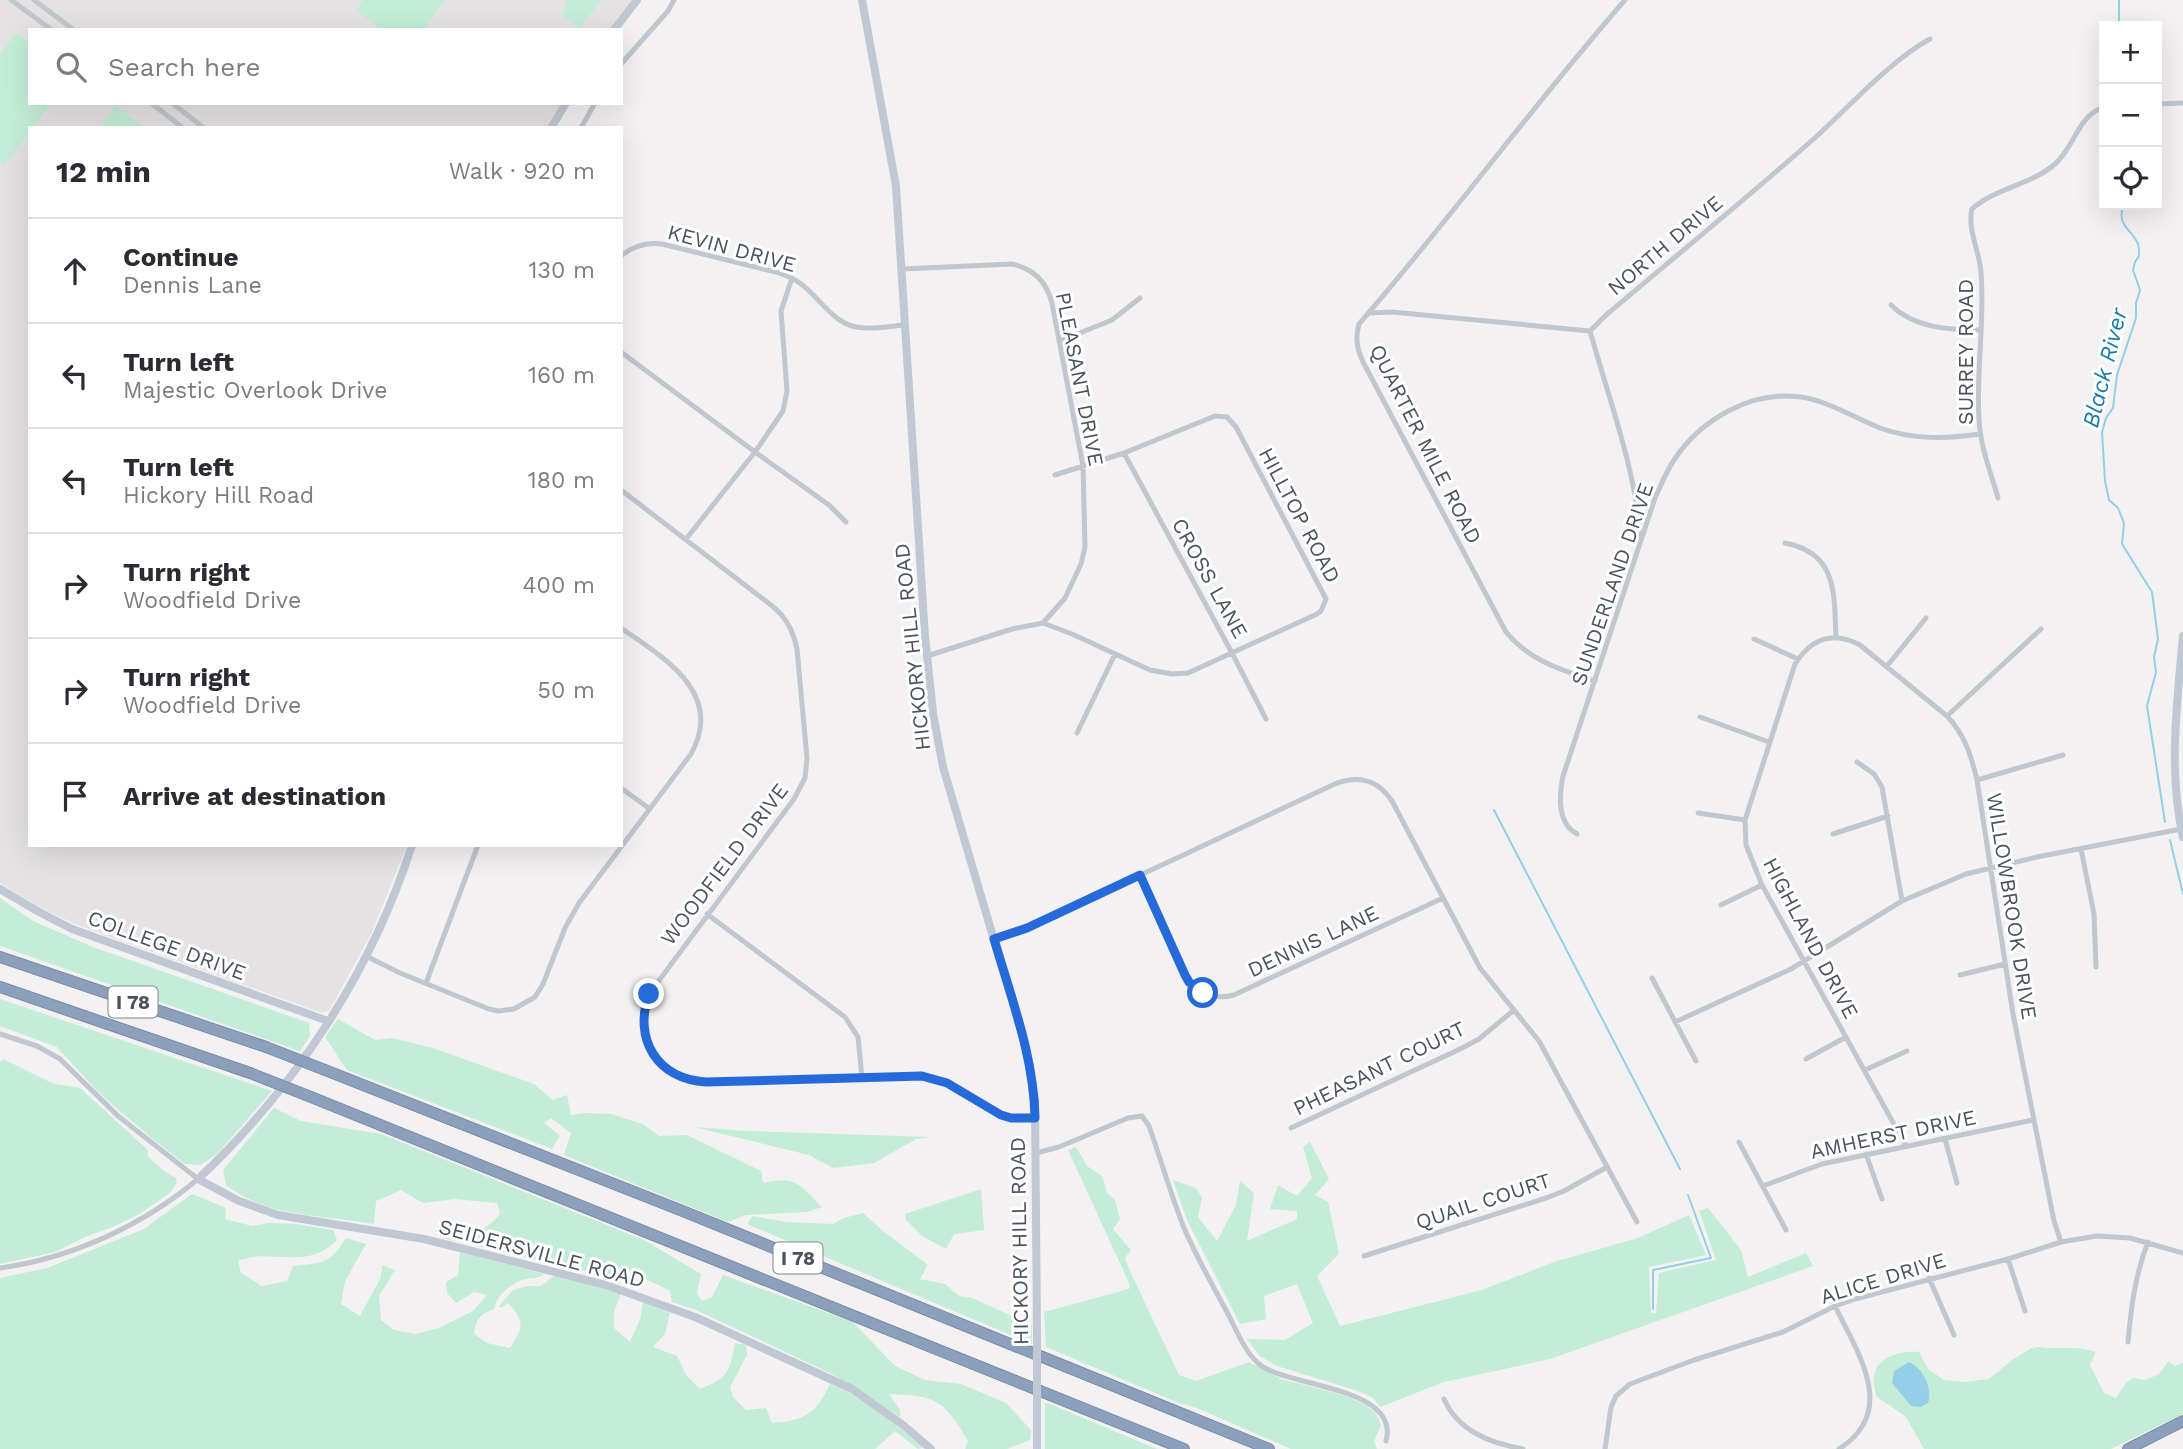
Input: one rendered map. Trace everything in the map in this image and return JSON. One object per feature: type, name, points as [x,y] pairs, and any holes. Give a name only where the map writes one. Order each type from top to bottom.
[{"type":"highway","name":"I 78","points":[[0,957],[325,1070],[680,1210],[1269,1449]]},
{"type":"highway","name":"I 78","points":[[0,987],[250,1073],[1185,1449]]},
{"type":"highway","points":[[2128,1449],[2183,1421]]},
{"type":"street","points":[[11,0],[49,28]]},
{"type":"street","points":[[34,0],[71,28]]},
{"type":"street","points":[[616,28],[637,0]]},
{"type":"street","points":[[623,62],[668,11],[674,0]]},
{"type":"street","name":"HICKORY HILL ROAD","points":[[862,0],[896,186],[933,713],[939,750],[1027,1052],[1033,1083],[1038,1449]]},
{"type":"street","name":"QUARTER MILE ROAD","points":[[1595,681],[1534,658],[1513,640],[1499,620],[1360,355],[1356,342],[1359,324],[1481,177],[1577,55],[1625,0]]},
{"type":"street","name":"NORTH DRIVE","points":[[1590,331],[1893,67],[1930,39]]},
{"type":"street","points":[[2162,104],[2183,103]]},
{"type":"street","points":[[154,105],[180,126]]},
{"type":"street","points":[[175,105],[201,126]]},
{"type":"street","points":[[552,126],[565,105]]},
{"type":"street","points":[[582,126],[594,105]]},
{"type":"street","name":"SURREY ROAD","points":[[1998,498],[1980,434],[1980,330],[1983,300],[1982,272],[1971,223],[1972,209],[1987,198],[2052,167],[2063,157],[2085,119],[2099,109]]},
{"type":"street","name":"KEVIN DRIVE","points":[[623,255],[633,248],[654,243],[776,272],[792,278],[808,289],[834,316],[849,325],[868,328],[905,325]]},
{"type":"street","name":"PLEASANT DRIVE","points":[[902,269],[1012,264],[1027,268],[1046,286],[1060,341],[1083,466],[1084,556],[1065,598],[1043,623]]},
{"type":"street","points":[[686,539],[778,421],[786,402],[781,311],[792,278]]},
{"type":"street","points":[[1060,341],[1112,320],[1140,298]]},
{"type":"street","points":[[1891,305],[1908,318],[1921,323],[1957,330],[1980,330]]},
{"type":"street","points":[[1369,313],[1392,312],[1590,331],[1630,476],[1638,510],[1641,542]]},
{"type":"street","points":[[623,353],[829,505],[846,522]]},
{"type":"street","name":"SUNDERLAND DRIVE","points":[[1577,834],[1568,829],[1564,820],[1560,803],[1561,785],[1655,498],[1677,455],[1699,431],[1714,419],[1750,401],[1800,396],[1825,403],[1903,435],[1938,438],[1980,434]]},
{"type":"street","name":"HILLTOP ROAD","points":[[1043,623],[1150,670],[1172,674],[1200,668],[1317,614],[1326,599],[1236,428],[1227,417],[1215,416],[1124,453],[1055,475]]},
{"type":"street","name":"CROSS LANE","points":[[1124,453],[1266,719]]},
{"type":"street","name":"WOODFIELD DRIVE","points":[[623,492],[786,619],[797,649],[807,758],[805,778],[794,799],[653,986],[643,1019],[650,1048],[659,1061],[677,1075],[695,1081],[922,1076],[947,1083],[1001,1115],[1011,1118],[1035,1118]]},
{"type":"street","points":[[1754,639],[1798,659],[1812,644],[1827,638],[1836,638],[1834,589],[1829,571],[1801,546],[1785,543]]},
{"type":"street","points":[[1887,666],[1926,618]]},
{"type":"street","points":[[927,656],[1012,629],[1043,623]]},
{"type":"street","points":[[1947,716],[2042,629]]},
{"type":"street","points":[[623,630],[684,677],[697,697],[701,727],[696,745],[623,845]]},
{"type":"street","points":[[1675,1022],[1805,962],[1902,901],[1966,874],[2081,849],[2182,833],[2175,787],[2175,736],[2183,636]]},
{"type":"street","name":"WILLOWBROOK DRIVE","points":[[1836,638],[1848,639],[1860,645],[1887,666],[1947,716],[1967,744],[1977,780],[2005,964],[2033,1120],[2054,1221],[2061,1242]]},
{"type":"street","points":[[1077,733],[1115,654]]},
{"type":"street","name":"HIGHLAND DRIVE","points":[[1798,659],[1745,820],[1748,854],[1762,885],[1906,1146]]},
{"type":"street","points":[[1700,718],[1769,742]]},
{"type":"street","points":[[2175,736],[2183,745]]},
{"type":"street","points":[[1977,780],[2063,755]]},
{"type":"street","points":[[1857,762],[1878,779],[1882,787],[1902,901]]},
{"type":"street","points":[[994,939],[1017,932],[1337,783],[1355,778],[1375,782],[1387,793],[1480,968],[1539,1041],[1637,1222]]},
{"type":"street","points":[[623,789],[650,809]]},
{"type":"street","points":[[1698,813],[1745,820]]},
{"type":"street","points":[[1833,834],[1888,816]]},
{"type":"street","points":[[0,1268],[49,1259],[121,1230],[156,1210],[198,1179],[233,1145],[271,1102],[328,1021],[366,956],[411,847]]},
{"type":"street","points":[[426,983],[477,847]]},
{"type":"street","points":[[366,956],[400,973],[499,1011],[514,1009],[531,1001],[543,985],[571,915],[622,847]]},
{"type":"street","points":[[2081,849],[2094,914],[2096,967]]},
{"type":"street","name":"DENNIS LANE","points":[[1140,875],[1189,982],[1203,993],[1217,998],[1234,995],[1443,898]]},
{"type":"street","points":[[1721,905],[1762,885]]},
{"type":"street","name":"COLLEGE DRIVE","points":[[0,889],[72,929],[328,1021]]},
{"type":"street","points":[[707,914],[845,1017],[858,1037],[862,1078]]},
{"type":"street","points":[[1960,975],[2005,964]]},
{"type":"street","points":[[1652,978],[1696,1062]]},
{"type":"street","name":"PHEASANT COURT","points":[[1291,1128],[1479,1039],[1514,1010]]},
{"type":"street","points":[[0,1034],[37,1046],[60,1059],[118,1116],[198,1179]]},
{"type":"street","points":[[1806,1059],[1846,1037]]},
{"type":"street","points":[[1865,1070],[1907,1051]]},
{"type":"street","points":[[1036,1153],[1059,1147],[1128,1118],[1142,1116],[1149,1126],[1185,1231],[1251,1355],[1261,1366],[1279,1374],[1351,1394],[1372,1405],[1385,1423],[1386,1441]]},
{"type":"street","name":"AMHERST DRIVE","points":[[1762,1186],[1805,1169],[1866,1154],[2033,1120]]},
{"type":"street","points":[[1945,1139],[1957,1183]]},
{"type":"street","points":[[1739,1142],[1786,1230]]},
{"type":"street","points":[[1866,1154],[1882,1199]]},
{"type":"street","name":"QUAIL COURT","points":[[1364,1256],[1546,1198],[1608,1167]]},
{"type":"street","name":"SEIDERSVILLE ROAD","points":[[198,1179],[231,1198],[278,1215],[425,1239],[606,1285],[695,1317],[852,1389],[903,1425],[931,1449]]},
{"type":"street","name":"ALICE DRIVE","points":[[1605,1449],[1611,1407],[1616,1396],[1630,1384],[1694,1360],[1783,1332],[1835,1306],[2061,1242],[2096,1236],[2130,1238],[2183,1253]]},
{"type":"street","points":[[2129,1342],[2131,1303],[2148,1242]]},
{"type":"street","points":[[2008,1259],[2025,1311]]},
{"type":"street","points":[[1929,1279],[1954,1335]]},
{"type":"street","points":[[1835,1306],[1870,1387],[1870,1404],[1865,1421],[1857,1434],[1839,1449]]},
{"type":"street","points":[[1444,1399],[1461,1423],[1479,1436],[1495,1443],[1523,1449]]},
{"type":"shaded area","points":[[0,0],[633,0],[612,28],[28,28],[28,105],[560,105],[548,126],[28,126],[28,847],[406,847],[371,934],[329,1011],[322,1013],[75,924],[37,906],[0,883]]},
{"type":"green space","points":[[363,0],[445,0],[424,28],[379,28],[356,10]]},
{"type":"green space","points":[[566,0],[601,0],[580,28],[563,16]]},
{"type":"green space","points":[[16,33],[28,42],[28,105],[50,105],[34,126],[28,126],[28,135],[4,165],[0,162],[0,55]]},
{"type":"green space","points":[[116,106],[142,126],[101,126]]},
{"type":"green space","points":[[0,898],[33,921],[93,947],[309,1023],[310,1036],[300,1051],[0,946]]},
{"type":"green space","points":[[0,999],[272,1091],[218,1153],[201,1165],[185,1164],[99,1093],[57,1047],[0,1026]]},
{"type":"green space","points":[[338,1019],[375,1040],[392,1038],[433,1048],[534,1084],[553,1100],[567,1095],[571,1115],[611,1114],[643,1124],[659,1136],[687,1135],[761,1171],[763,1183],[783,1180],[796,1183],[822,1207],[807,1212],[746,1215],[728,1222],[564,1155],[571,1133],[551,1118],[544,1123],[560,1136],[552,1149],[347,1070],[325,1037]]},
{"type":"green space","points":[[3,1059],[54,1084],[80,1088],[148,1150],[148,1157],[176,1178],[177,1182],[171,1192],[141,1213],[55,1252],[0,1264],[0,1063]]},
{"type":"green space","points":[[274,1108],[301,1121],[381,1134],[644,1240],[701,1274],[697,1293],[702,1301],[712,1297],[723,1275],[853,1322],[895,1366],[925,1380],[961,1384],[1006,1403],[1031,1430],[1030,1440],[1007,1449],[965,1449],[968,1441],[953,1417],[937,1403],[918,1396],[889,1394],[900,1410],[900,1417],[832,1374],[696,1310],[672,1302],[670,1291],[628,1270],[616,1278],[442,1238],[442,1233],[467,1233],[487,1227],[500,1214],[497,1203],[455,1199],[423,1203],[401,1190],[376,1201],[374,1224],[278,1210],[260,1204],[226,1185],[223,1170]]},
{"type":"green space","points":[[694,1127],[931,1137],[916,1139],[874,1163],[833,1168],[809,1155]]},
{"type":"green space","points":[[1310,1142],[1329,1179],[1315,1195],[1328,1202],[1339,1254],[1317,1276],[1340,1326],[1482,1290],[1554,1262],[1638,1238],[1689,1215],[1706,1255],[1649,1267],[1651,1313],[1656,1313],[1659,1273],[1716,1260],[1699,1211],[1708,1208],[1741,1250],[1748,1277],[1806,1253],[1813,1266],[1550,1359],[1444,1382],[1380,1407],[1373,1398],[1361,1392],[1277,1366],[1260,1356],[1247,1339],[1285,1340],[1313,1323],[1297,1284],[1264,1296],[1266,1319],[1240,1324],[1187,1220],[1173,1180],[1196,1188],[1202,1198],[1198,1217],[1217,1241],[1236,1205],[1240,1181],[1254,1193],[1247,1241],[1297,1219],[1297,1211],[1270,1209],[1278,1185],[1297,1196],[1312,1178],[1303,1147]]},
{"type":"green space","points":[[1076,1147],[1087,1166],[1102,1176],[1107,1193],[1115,1200],[1120,1219],[1113,1229],[1131,1250],[1125,1258],[1129,1269],[1179,1375],[1196,1381],[1249,1362],[1281,1379],[1343,1395],[1375,1412],[1381,1425],[1374,1441],[1377,1449],[1291,1449],[1046,1347],[1044,1312],[1129,1289],[1130,1285],[1068,1150]]},
{"type":"green space","points":[[981,1189],[984,1230],[954,1234],[946,1249],[922,1236],[906,1220],[905,1214]]},
{"type":"green space","points":[[192,1194],[226,1208],[225,1219],[252,1226],[269,1223],[296,1224],[333,1230],[337,1240],[325,1250],[313,1255],[250,1257],[238,1261],[241,1273],[262,1286],[287,1281],[293,1266],[324,1261],[335,1253],[346,1238],[366,1244],[345,1281],[341,1304],[360,1316],[381,1277],[382,1265],[395,1270],[379,1296],[381,1320],[394,1330],[416,1334],[439,1328],[473,1311],[487,1295],[474,1292],[456,1303],[447,1293],[446,1282],[458,1275],[460,1252],[544,1274],[522,1280],[504,1291],[494,1309],[480,1318],[474,1334],[487,1343],[510,1348],[520,1330],[520,1320],[508,1303],[501,1308],[499,1306],[513,1290],[541,1286],[554,1276],[621,1293],[614,1312],[614,1328],[630,1342],[640,1320],[643,1302],[670,1313],[665,1334],[653,1347],[677,1356],[686,1375],[700,1389],[726,1373],[735,1343],[746,1345],[747,1355],[730,1387],[733,1397],[746,1410],[766,1408],[772,1423],[801,1418],[808,1414],[820,1402],[830,1384],[867,1404],[924,1447],[918,1449],[895,1431],[875,1449],[0,1449],[0,1278],[47,1268],[144,1229]]},
{"type":"green space","points":[[863,1213],[928,1265],[920,1279],[945,1284],[959,1296],[972,1298],[1032,1325],[1032,1344],[747,1224],[753,1216],[786,1222],[833,1224]]},
{"type":"green space","points":[[2038,1347],[2096,1352],[2090,1365],[2104,1393],[2116,1398],[2133,1378],[2146,1380],[2159,1374],[2168,1362],[2175,1366],[2183,1363],[2183,1414],[2111,1449],[1924,1449],[1906,1417],[1876,1396],[1874,1378],[1877,1367],[1893,1355],[1919,1352],[1928,1369],[1944,1380],[1965,1382],[1989,1379],[2012,1360]]},
{"type":"green space","points":[[1045,1402],[1157,1449],[1045,1449]]},
{"type":"water","points":[[1909,1362],[1919,1369],[1928,1385],[1928,1403],[1920,1407],[1911,1406],[1892,1383],[1894,1371]]},
{"type":"waterway","name":"Black River","points":[[2119,0],[2119,21]]},
{"type":"waterway","name":"Black River","points":[[2122,210],[2123,223],[2138,245],[2139,256],[2133,270],[2140,290],[2136,303],[2136,318],[2117,375],[2113,408],[2106,418],[2102,432],[2105,481],[2109,500],[2118,508],[2124,523],[2122,544],[2152,592],[2158,639],[2154,657],[2156,672],[2147,706],[2165,822]]},
{"type":"waterway","points":[[1494,810],[1680,1169]]},
{"type":"waterway","name":"Black River","points":[[2170,840],[2183,894]]},
{"type":"waterway","points":[[1653,1309],[1653,1270],[1711,1258],[1688,1195]]},
{"type":"route","points":[[649,994],[643,1019],[650,1048],[664,1066],[686,1079],[706,1082],[922,1076],[947,1083],[1001,1115],[1011,1118],[1035,1118],[1033,1083],[1027,1052],[994,939],[1027,928],[1140,875],[1185,975],[1189,982],[1203,993]]}]
